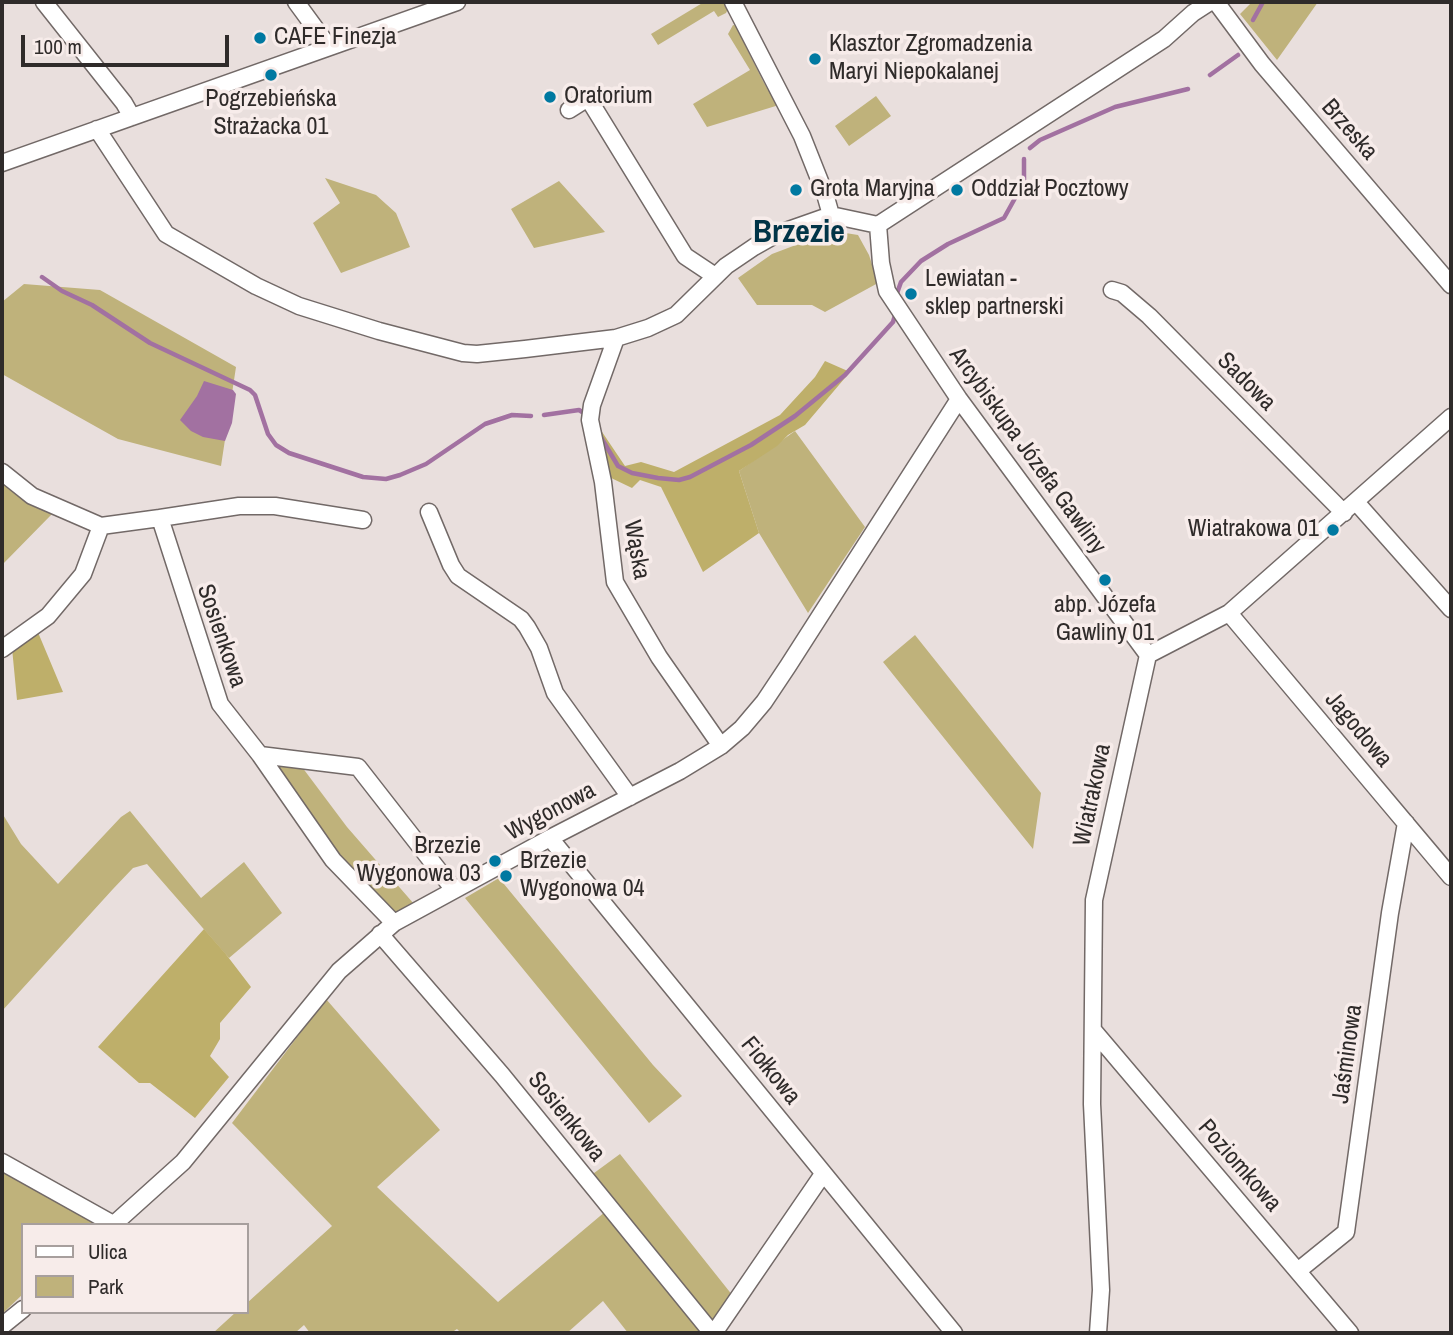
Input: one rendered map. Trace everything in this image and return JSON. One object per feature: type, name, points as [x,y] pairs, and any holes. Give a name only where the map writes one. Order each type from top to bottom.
[{"type":"street","points":[[44,2],[124,103],[132,117]]},
{"type":"street","points":[[296,2],[329,47]]},
{"type":"street","points":[[2,163],[457,2]]},
{"type":"street","points":[[733,2],[802,136],[831,215]]},
{"type":"street","points":[[97,129],[166,234],[256,286],[299,306],[379,331],[463,353],[491,353],[616,338],[648,328],[676,315],[740,255],[777,234],[831,215],[878,225],[1164,39],[1193,13],[1213,2]]},
{"type":"street","name":"Brzeska","points":[[1213,2],[1262,64],[1451,285]]},
{"type":"street","points":[[569,110],[588,98],[685,256],[715,276]]},
{"type":"street","name":"Arcybiskupa Józefa Gawliny","points":[[878,225],[881,263],[887,291],[959,399],[1148,655]]},
{"type":"street","name":"Sadowa","points":[[1112,290],[1122,293],[1149,316],[1343,513]]},
{"type":"street","name":"Wąska","points":[[616,338],[590,411],[590,428],[603,482],[615,582],[659,656],[720,746]]},
{"type":"street","name":"Wygonowa","points":[[114,1223],[183,1162],[305,1010],[340,971],[380,934],[394,923],[720,746],[742,728],[764,702],[959,399]]},
{"type":"street","points":[[1148,655],[1229,612],[1451,418]]},
{"type":"street","points":[[2,472],[32,496],[101,526],[239,506],[275,506],[363,520]]},
{"type":"street","points":[[1356,502],[1451,609]]},
{"type":"street","points":[[429,512],[458,576],[521,619],[527,627],[539,648],[555,693],[630,797]]},
{"type":"street","name":"Sosienkowa","points":[[160,518],[220,704],[260,755]]},
{"type":"street","points":[[2,649],[48,616],[83,574],[101,526]]},
{"type":"street","name":"Jagodowa","points":[[1229,612],[1451,877]]},
{"type":"street","name":"Wiatrakowa","points":[[1098,1333],[1101,1278],[1093,1116],[1094,900],[1148,655]]},
{"type":"street","points":[[260,755],[358,767],[454,890]]},
{"type":"street","points":[[260,755],[333,860],[394,923]]},
{"type":"street","name":"Jaśminowa","points":[[1298,1270],[1346,1232],[1390,913],[1406,823]]},
{"type":"street","name":"Fiołkowa","points":[[550,838],[954,1333]]},
{"type":"street","name":"Sosienkowa","points":[[380,934],[502,1075],[713,1333]]},
{"type":"street","name":"Poziomkowa","points":[[1093,1030],[1350,1333]]},
{"type":"street","points":[[2,1162],[111,1223]]},
{"type":"street","points":[[713,1333],[823,1174]]},
{"type":"street","points":[[2,1326],[21,1311]]},
{"type":"green space","points":[[704,2],[726,2],[728,9],[718,17],[714,11],[658,45],[651,34]]},
{"type":"green space","points":[[1252,2],[1318,2],[1277,60],[1240,14]]},
{"type":"green space","points":[[733,25],[738,26],[747,36],[745,45],[768,90],[775,92],[779,105],[707,127],[693,104],[750,70],[728,34]]},
{"type":"green space","points":[[876,96],[891,116],[849,146],[835,126]]},
{"type":"green space","points":[[325,178],[376,195],[396,213],[410,247],[341,273],[313,223],[340,203]]},
{"type":"green space","points":[[559,181],[605,232],[534,248],[511,209]]},
{"type":"green space","points":[[833,231],[858,235],[869,255],[878,283],[825,312],[812,305],[757,305],[738,278],[772,254]]},
{"type":"green space","points":[[24,284],[100,290],[236,367],[221,466],[118,439],[2,374],[2,302]]},
{"type":"green space","points":[[795,431],[865,527],[808,613],[759,533],[739,471]]},
{"type":"green space","points":[[2,483],[29,503],[52,514],[2,565]]},
{"type":"green space","points":[[915,635],[1041,793],[1033,849],[883,662]]},
{"type":"green space","points":[[279,763],[302,767],[347,827],[414,904],[395,916],[344,864],[278,772]]},
{"type":"green space","points":[[130,811],[201,898],[244,862],[282,913],[229,958],[147,864],[133,868],[2,1011],[2,813],[21,844],[58,884],[121,817]]},
{"type":"green space","points":[[499,878],[653,1065],[682,1096],[649,1123],[465,898]]},
{"type":"green space","points":[[326,999],[440,1130],[377,1187],[498,1302],[606,1211],[704,1333],[628,1333],[603,1301],[567,1333],[461,1333],[457,1329],[451,1333],[310,1333],[304,1325],[295,1333],[213,1333],[234,1314],[248,1314],[248,1302],[332,1226],[232,1123]]},
{"type":"green space","points":[[620,1154],[733,1296],[710,1324],[590,1176]]},
{"type":"green space","points":[[7,1170],[99,1223],[21,1223],[21,1296],[2,1314],[2,1176]]},
{"type":"shaded area","points":[[825,361],[850,372],[805,425],[739,471],[759,533],[703,572],[661,487],[640,480],[632,488],[607,476],[596,423],[625,466],[641,462],[674,472],[780,415],[815,377]]},
{"type":"shaded area","points":[[204,381],[233,390],[236,394],[232,423],[225,441],[203,437],[191,431],[180,420]]},
{"type":"shaded area","points":[[37,630],[63,692],[17,700],[12,648]]},
{"type":"shaded area","points":[[204,929],[251,987],[220,1023],[220,1039],[210,1056],[229,1077],[195,1118],[150,1083],[139,1083],[98,1047]]},
{"type":"waterway","points":[[1253,20],[1263,2]]},
{"type":"waterway","points":[[1210,75],[1238,55]]},
{"type":"waterway","points":[[1030,148],[1040,140],[1115,107],[1188,89]]},
{"type":"waterway","points":[[896,296],[901,282],[921,261],[948,244],[1004,218],[1024,182],[1024,159]]},
{"type":"waterway","points":[[42,277],[62,291],[92,305],[150,343],[250,390],[255,395],[268,434],[276,445],[289,453],[363,477],[386,479],[400,475],[426,464],[485,424],[512,415],[531,416]]},
{"type":"waterway","points":[[599,434],[618,466],[632,473],[679,480],[690,477],[751,445],[795,416],[845,375],[893,322],[896,312]]},
{"type":"waterway","points":[[544,415],[579,410],[587,415]]},
{"type":"place","name":"CAFE Finezja","points":[[260,38]]},
{"type":"place","name":"Klasztor Zgromadzenia Maryi Niepokalanej","points":[[815,59]]},
{"type":"place","name":"Pogrzebieńska Strażacka 01","points":[[271,75]]},
{"type":"place","name":"Oratorium","points":[[550,97]]},
{"type":"place","name":"Grota Maryjna","points":[[796,190]]},
{"type":"place","name":"Oddział Pocztowy","points":[[957,190]]},
{"type":"place","name":"Lewiatan - sklep partnerski","points":[[911,294]]},
{"type":"place","name":"Wiatrakowa 01","points":[[1333,530]]},
{"type":"place","name":"abp. Józefa Gawliny 01","points":[[1105,580]]},
{"type":"place","name":"Brzezie Wygonowa 03","points":[[495,861]]},
{"type":"place","name":"Brzezie Wygonowa 04","points":[[506,876]]},
{"type":"district","name":"Brzezie","points":[[799,233]]}]
